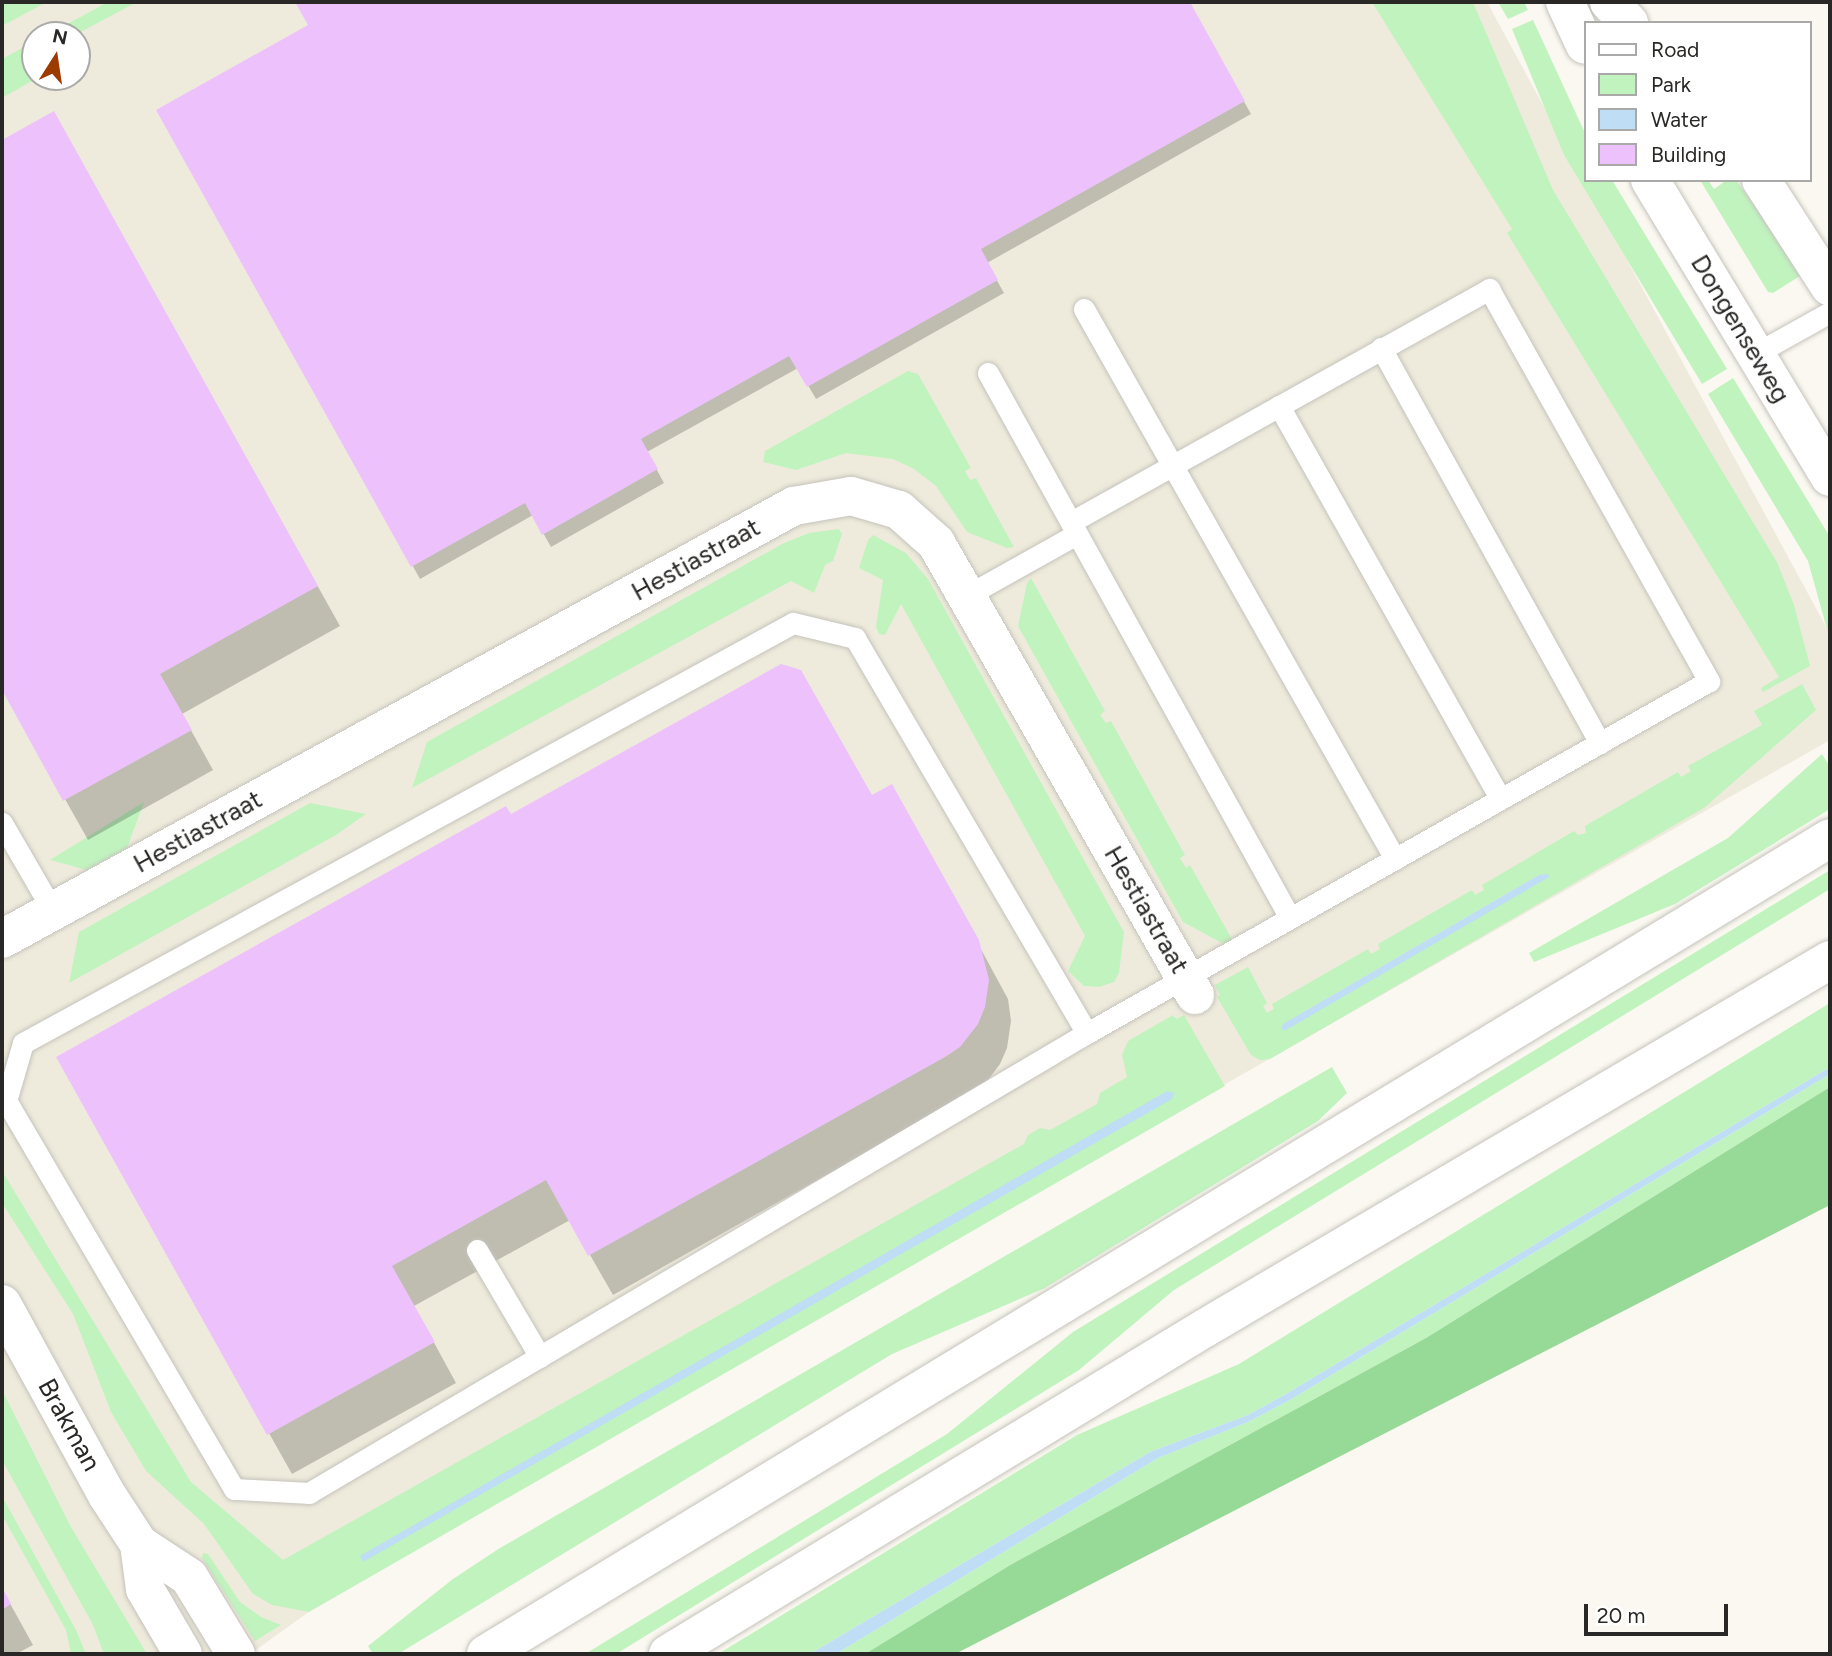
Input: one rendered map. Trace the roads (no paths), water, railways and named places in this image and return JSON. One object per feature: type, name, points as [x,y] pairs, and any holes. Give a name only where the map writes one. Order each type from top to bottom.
[{"type":"main road","points":[[1565,2],[1584,43]]},
{"type":"main road","points":[[1609,2],[1627,21]]},
{"type":"main road","name":"Dongenseweg","points":[[1651,182],[1830,477]]},
{"type":"main road","points":[[1762,182],[1830,287]]},
{"type":"main road","name":"Hestiastraat","points":[[2,939],[794,506],[851,496],[899,510],[936,543],[1190,987]]},
{"type":"main road","points":[[486,1654],[1830,838]]},
{"type":"main road","points":[[668,1654],[1205,1328],[1830,960]]},
{"type":"main road","name":"Brakman","points":[[2,1304],[107,1495],[139,1544],[189,1577],[236,1654]]},
{"type":"main road","name":"Brakman","points":[[139,1544],[145,1589],[183,1654]]},
{"type":"lane","points":[[966,596],[1173,466],[1489,289],[1709,681],[1290,918],[1190,987],[1087,1033],[309,1493],[234,1489],[6,1101],[23,1043],[793,623],[855,638],[1087,1033]]},
{"type":"lane","points":[[1084,309],[1395,859]]},
{"type":"lane","points":[[1755,354],[1830,312]]},
{"type":"lane","points":[[1381,348],[1600,743]]},
{"type":"lane","points":[[989,373],[1290,918]]},
{"type":"lane","points":[[1279,406],[1500,799]]},
{"type":"lane","points":[[2,823],[53,911]]},
{"type":"lane","points":[[477,1250],[540,1357]]},
{"type":"water","points":[[1548,874],[1549,877],[1286,1030],[1281,1029],[1283,1024],[1539,875]]},
{"type":"water","points":[[1830,1067],[1830,1074],[1290,1400],[1248,1422],[1158,1458],[836,1654],[810,1654],[1150,1452],[1248,1415],[1286,1394]]},
{"type":"water","points":[[1167,1091],[1174,1093],[1172,1099],[363,1562],[360,1556]]}]
